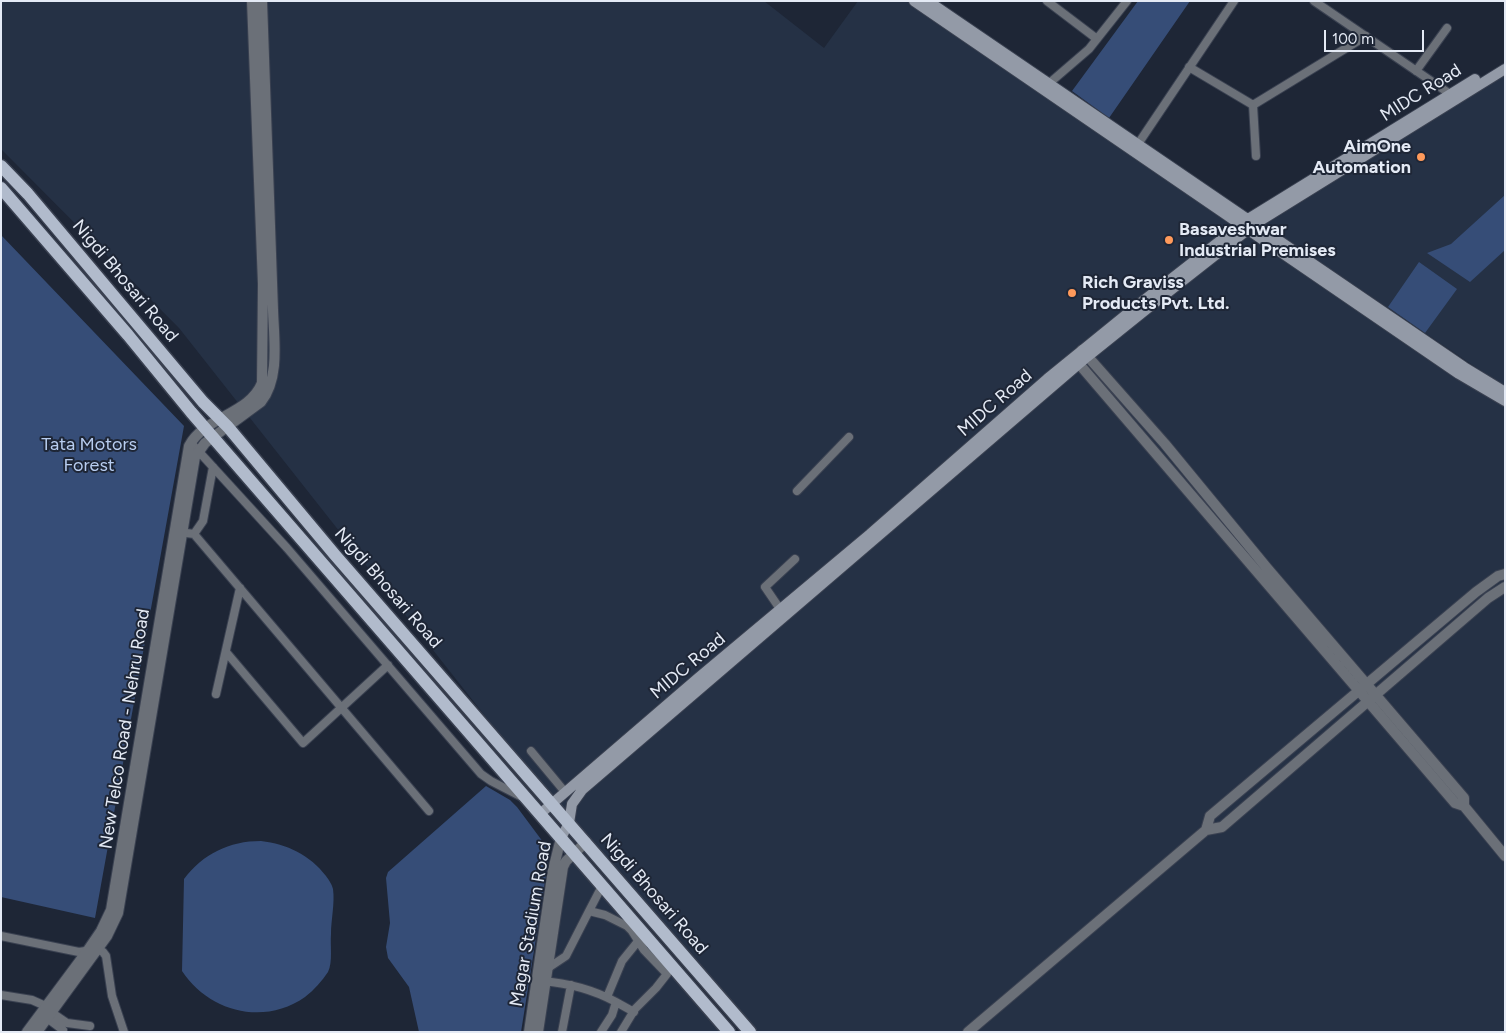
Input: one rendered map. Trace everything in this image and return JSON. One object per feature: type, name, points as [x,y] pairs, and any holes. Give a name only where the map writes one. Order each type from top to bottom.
[{"type":"main road","points":[[914,1],[1046,86]]},
{"type":"main road","points":[[928,1],[1046,86],[1248,224],[1464,367],[1505,392]]},
{"type":"main road","name":"MIDC Road","points":[[540,814],[780,609],[827,575],[1080,357],[1248,224],[1454,96],[1505,61]]},
{"type":"main road","name":"MIDC Road","points":[[1454,96],[1505,69]]},
{"type":"main road","name":"Nigdi Bhosari Road","points":[[1,166],[28,194],[335,555],[750,1032]]},
{"type":"main road","name":"Nigdi Bhosari Road","points":[[1,188],[299,537],[574,853],[631,925],[729,1032]]},
{"type":"main road","points":[[1248,224],[1459,374],[1505,401]]},
{"type":"main road","name":"Magar Stadium Road","points":[[561,838],[569,823],[572,804],[582,790],[827,575]]},
{"type":"street","points":[[223,423],[254,397],[262,383],[263,284],[252,1]]},
{"type":"street","points":[[262,1],[273,300],[273,374],[268,393],[261,402],[209,432],[195,446],[287,548],[481,774],[528,800]]},
{"type":"street","points":[[1047,1],[1097,39]]},
{"type":"street","points":[[1046,86],[1089,49],[1127,1]]},
{"type":"street","points":[[1135,147],[1234,1]]},
{"type":"street","points":[[1314,1],[1454,96]]},
{"type":"street","points":[[1416,71],[1447,28]]},
{"type":"street","points":[[1254,105],[1366,36]]},
{"type":"street","points":[[1189,67],[1254,105]]},
{"type":"street","points":[[1254,105],[1256,156]]},
{"type":"street","points":[[1080,357],[1156,452],[1371,698],[1464,798],[1464,806],[1505,856]]},
{"type":"street","points":[[797,490],[849,437]]},
{"type":"street","name":"New Telco Road - Nehru Road","points":[[37,1032],[49,1011],[93,950],[111,910],[154,677],[178,532],[187,455],[195,446]]},
{"type":"street","points":[[194,534],[202,521],[213,467]]},
{"type":"street","points":[[178,532],[194,534],[429,811]]},
{"type":"street","points":[[287,548],[299,537]]},
{"type":"street","points":[[780,609],[765,588],[796,559]]},
{"type":"street","points":[[1206,830],[1210,816],[1485,585],[1498,576],[1505,574]]},
{"type":"street","points":[[1485,585],[1494,594]]},
{"type":"street","points":[[216,694],[240,588]]},
{"type":"street","points":[[968,1032],[1206,830],[1222,827],[1494,594],[1505,588]]},
{"type":"street","points":[[226,652],[303,743],[388,665]]},
{"type":"street","points":[[531,751],[565,792]]},
{"type":"street","name":"Magar Stadium Road","points":[[538,1032],[541,981],[553,870],[561,838]]},
{"type":"street","name":"Magar Stadium Road","points":[[529,1032],[541,981],[548,968],[561,875],[566,861],[586,842]]},
{"type":"street","points":[[548,968],[566,956],[602,886]]},
{"type":"street","points":[[590,911],[631,925],[644,950],[667,974],[634,1012],[621,1032]]},
{"type":"street","points":[[1,936],[79,952],[93,950],[103,952],[106,956],[112,996],[124,1032]]},
{"type":"street","points":[[607,997],[622,961],[638,940]]},
{"type":"street","points":[[541,981],[589,989],[634,1012]]},
{"type":"street","points":[[562,1032],[571,985]]},
{"type":"street","points":[[1,995],[14,996],[49,1011],[64,1028],[90,1026]]},
{"type":"street","points":[[601,1032],[612,1014],[616,1002]]},
{"type":"street","name":"New Telco Road - Nehru Road","points":[[27,1032],[49,1011]]},
{"type":"shaded area","points":[[1,1],[764,1],[824,48],[858,1],[919,1],[1505,402],[1505,1032],[752,1032],[571,825],[179,328],[1,149]]},
{"type":"shaded area","points":[[1505,75],[1505,387],[1262,223]]},
{"type":"shaded area","points":[[571,854],[725,1032],[543,1032]]},
{"type":"green space","points":[[1138,1],[1190,1],[1109,118],[1072,91]]},
{"type":"green space","points":[[1505,195],[1505,250],[1470,282],[1427,253],[1451,244]]},
{"type":"green space","name":"Tata Motors Forest","points":[[1,235],[184,426],[95,918],[1,897]]},
{"type":"green space","points":[[1419,262],[1457,289],[1425,333],[1388,307]]},
{"type":"green space","points":[[486,786],[510,800],[517,807],[546,846],[548,863],[521,1032],[419,1032],[409,987],[388,958],[386,947],[390,923],[386,878],[388,872]]},
{"type":"green space","points":[[261,841],[289,848],[313,862],[331,883],[334,900],[330,963],[326,975],[305,997],[289,1006],[272,1011],[255,1012],[238,1010],[222,1005],[193,985],[182,971],[184,879],[191,870],[208,856],[228,846]]},
{"type":"place","name":"AimOne Automation","points":[[1421,157]]},
{"type":"place","name":"Basaveshwar Industrial Premises","points":[[1169,240]]},
{"type":"place","name":"Rich Graviss Products Pvt. Ltd.","points":[[1072,293]]}]
